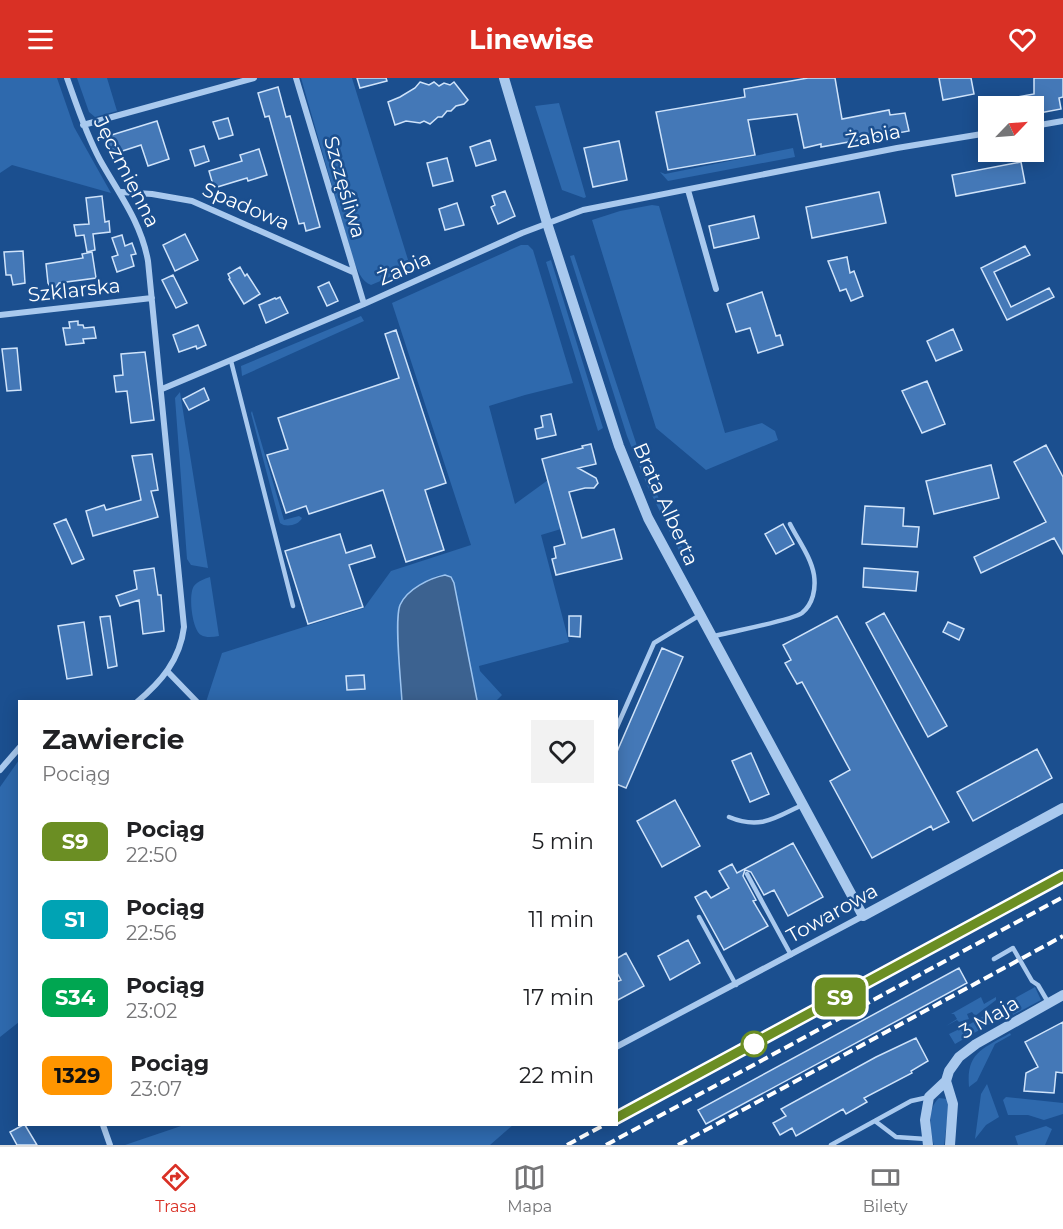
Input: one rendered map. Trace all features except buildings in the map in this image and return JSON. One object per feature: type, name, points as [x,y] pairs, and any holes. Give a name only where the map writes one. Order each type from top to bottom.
[{"type":"street","name":"Jęczmienna","points":[[67,78],[83,125],[100,160],[121,192],[142,235],[148,261],[162,389]]},
{"type":"street","points":[[83,125],[254,78]]},
{"type":"street","name":"Szczęśliwa","points":[[296,78],[364,304]]},
{"type":"street","name":"Brata Alberta","points":[[504,78],[547,223],[619,447],[657,536],[863,916]]},
{"type":"street","points":[[1044,124],[1063,121]]},
{"type":"street","name":"Żabia","points":[[162,389],[364,304],[547,223],[583,210],[897,147],[978,135]]},
{"type":"street","points":[[688,190],[716,289]]},
{"type":"street","name":"Spadowa","points":[[121,192],[152,194],[192,201],[353,272]]},
{"type":"street","name":"Szklarska","points":[[0,315],[152,298]]},
{"type":"street","points":[[139,700],[168,672],[178,652],[184,627],[162,389]]},
{"type":"street","points":[[168,672],[195,700]]},
{"type":"street","points":[[0,770],[18,749]]},
{"type":"street","name":"Towarowa","points":[[618,1046],[736,985],[1063,808]]},
{"type":"street","name":"3 Maja","points":[[929,1097],[946,1081],[952,1065],[966,1050],[1063,995]]},
{"type":"street","points":[[946,1081],[953,1104],[950,1145]]},
{"type":"street","points":[[927,1142],[925,1120],[929,1097]]},
{"type":"street","points":[[103,1126],[110,1145]]},
{"type":"lane","points":[[231,360],[293,606]]},
{"type":"lane","points":[[711,637],[794,617],[807,608],[813,599],[814,574],[790,524]]},
{"type":"lane","points":[[618,724],[654,643],[700,615]]},
{"type":"lane","points":[[729,817],[756,824],[768,822],[802,805]]},
{"type":"lane","points":[[747,874],[791,955]]},
{"type":"lane","points":[[699,918],[736,985]]},
{"type":"lane","points":[[994,959],[1013,948],[1032,981],[1038,985],[1049,1003]]},
{"type":"lane","points":[[831,1145],[911,1101],[929,1097]]},
{"type":"lane","points":[[875,1120],[896,1137],[927,1142]]},
{"type":"shaded area","points":[[0,78],[57,78],[74,127],[111,193],[12,165],[0,173]]},
{"type":"shaded area","points":[[77,78],[107,78],[117,111],[95,117],[89,112]]},
{"type":"shaded area","points":[[301,78],[352,78],[409,263],[417,259],[411,268],[371,285],[360,274],[353,259]]},
{"type":"shaded area","points":[[559,103],[586,197],[584,198],[562,190],[535,106]]},
{"type":"shaded area","points":[[793,148],[795,157],[668,181],[660,172],[665,174]]},
{"type":"shaded area","points":[[652,205],[659,206],[725,433],[762,423],[775,431],[778,440],[706,470],[656,428],[592,220],[620,211]]},
{"type":"shaded area","points":[[521,245],[528,245],[533,250],[573,383],[489,406],[515,504],[548,480],[561,529],[541,535],[569,642],[479,666],[480,671],[502,695],[497,700],[476,700],[451,577],[440,576],[418,587],[400,604],[398,636],[402,700],[207,700],[222,653],[364,608],[391,571],[471,545],[392,303]]},
{"type":"shaded area","points":[[574,255],[639,452],[670,525],[692,565],[687,567],[647,485],[627,436],[570,256]]},
{"type":"shaded area","points":[[551,260],[603,428],[598,431],[546,262]]},
{"type":"shaded area","points":[[361,316],[364,321],[242,376],[241,366]]},
{"type":"shaded area","points":[[180,392],[208,568],[191,565],[187,559],[175,398]]},
{"type":"shaded area","points":[[252,411],[284,520],[299,516],[302,518],[295,524],[280,523]]},
{"type":"shaded area","points":[[445,575],[451,577],[454,583],[477,700],[402,700],[398,637],[400,605],[408,594],[433,579]]},
{"type":"shaded area","points":[[210,577],[219,636],[210,637],[201,635],[195,626],[191,596],[194,586],[199,581]]},
{"type":"shaded area","points":[[18,761],[18,1023],[0,1037],[0,787]]},
{"type":"shaded area","points":[[1035,987],[1041,1000],[1013,1015],[1008,1002]]},
{"type":"shaded area","points":[[981,997],[984,1004],[996,997],[996,1000],[975,1016],[972,1012],[967,1014],[969,1019],[959,1022],[957,1020],[946,1026],[957,1019],[954,1014],[951,1014]]},
{"type":"shaded area","points":[[998,1008],[1002,1017],[955,1044],[949,1034]]},
{"type":"shaded area","points":[[1010,1033],[1011,1035],[995,1044],[977,1081],[969,1087],[970,1066],[978,1053]]},
{"type":"shaded area","points":[[987,1084],[999,1117],[986,1125],[975,1139],[981,1094]]},
{"type":"shaded area","points":[[1006,1097],[1063,1103],[1063,1114],[1044,1120],[1028,1115],[1008,1115],[1003,1100]]},
{"type":"shaded area","points":[[939,1098],[947,1099],[949,1105],[944,1145],[934,1145],[931,1114]]},
{"type":"shaded area","points":[[181,1126],[512,1126],[490,1145],[125,1145]]},
{"type":"shaded area","points":[[1046,1126],[1052,1129],[1045,1145],[1018,1145],[1015,1136]]},
{"type":"railway","points":[[618,1117],[1063,876]]},
{"type":"railway","points":[[606,1145],[1063,897]]},
{"type":"railway","points":[[678,1145],[1063,936]]},
{"type":"railway","points":[[567,1145],[602,1126]]},
{"type":"train","name":"S9","points":[[618,1117],[1063,876]]}]
